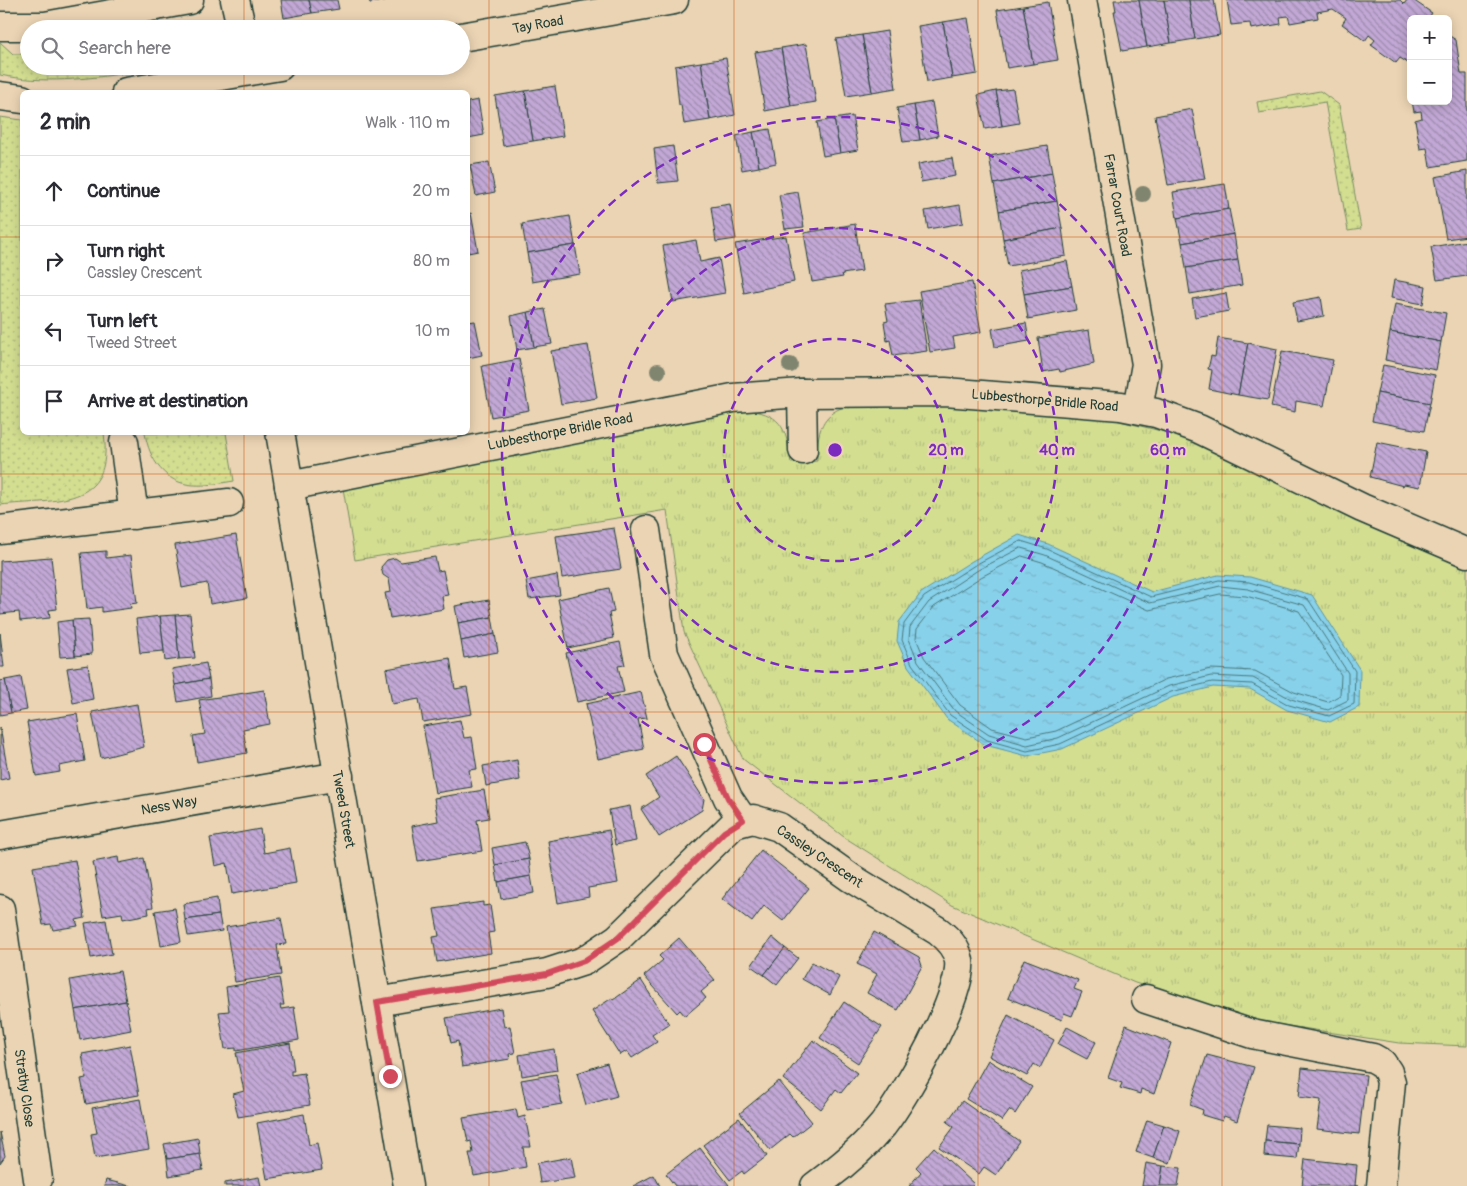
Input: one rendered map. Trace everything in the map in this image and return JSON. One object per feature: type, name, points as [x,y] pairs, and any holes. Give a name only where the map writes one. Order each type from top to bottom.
[{"type":"street","name":"Tay Road","points":[[470,35],[563,10],[674,0]]},
{"type":"street","name":"Farrar Court Road","points":[[1082,0],[1146,364],[1138,409]]},
{"type":"street","points":[[79,20],[176,3]]},
{"type":"street","points":[[0,26],[20,26]]},
{"type":"street","points":[[153,90],[222,85],[253,75]]},
{"type":"street","points":[[0,96],[20,99]]},
{"type":"street","name":"Lubbesthorpe Bridle Road","points":[[289,486],[733,398],[802,393],[945,392],[1080,401],[1138,409],[1176,420],[1222,438],[1362,508],[1464,544]]},
{"type":"street","points":[[802,393],[803,450]]},
{"type":"street","name":"Tweed Street","points":[[280,435],[408,1186]]},
{"type":"street","points":[[124,442],[134,515]]},
{"type":"street","points":[[0,530],[229,504]]},
{"type":"street","points":[[377,1002],[547,974],[584,961],[618,938],[724,832],[743,820],[728,798],[664,654],[646,530]]},
{"type":"street","name":"Ness Way","points":[[0,835],[339,776]]},
{"type":"street","name":"Cassley Crescent","points":[[743,820],[764,821],[779,827],[858,882],[938,931],[948,940],[959,960],[957,982],[912,1082],[884,1124],[868,1141],[815,1186]]},
{"type":"street","name":"Strathy Close","points":[[0,909],[37,1184]]},
{"type":"street","points":[[1146,999],[1252,1034],[1365,1055],[1382,1064],[1391,1082],[1381,1186]]},
{"type":"green space","points":[[0,42],[13,54],[20,54],[20,75],[113,75],[49,80],[0,75]]},
{"type":"green space","points":[[1320,91],[1339,105],[1361,229],[1348,231],[1325,102],[1259,113],[1257,102]]},
{"type":"green space","points":[[0,117],[20,120],[20,435],[104,435],[105,458],[100,475],[90,488],[77,495],[60,500],[0,505]]},
{"type":"green space","points":[[852,405],[932,405],[1037,411],[1111,419],[1178,435],[1223,454],[1402,540],[1467,567],[1467,1046],[1399,1043],[1263,1022],[1135,983],[952,905],[844,837],[743,759],[684,632],[667,510],[355,560],[343,488],[749,410],[770,416],[782,427],[791,463],[817,461],[818,441],[822,425],[833,412]]},
{"type":"green space","points":[[145,435],[226,435],[234,481],[199,485],[184,484],[167,475],[160,468],[147,443]]},
{"type":"water","points":[[1019,535],[1048,544],[1152,592],[1218,575],[1250,577],[1312,595],[1360,670],[1359,707],[1330,722],[1287,710],[1250,689],[1213,687],[1173,697],[1062,749],[1027,756],[985,745],[947,719],[908,666],[897,641],[899,622],[921,593],[972,561]]},
{"type":"building","points":[[281,0],[309,0],[312,13],[284,18]]},
{"type":"building","points":[[309,0],[337,0],[339,9],[312,13]]},
{"type":"building","points":[[369,0],[389,0],[370,3]]},
{"type":"building","points":[[1114,0],[1139,0],[1147,47],[1122,51],[1114,11],[1116,11]]},
{"type":"building","points":[[1139,0],[1164,0],[1171,43],[1147,47]]},
{"type":"building","points":[[1164,0],[1189,0],[1195,39],[1171,43]]},
{"type":"building","points":[[1189,0],[1214,0],[1220,35],[1195,39]]},
{"type":"building","points":[[1227,0],[1400,0],[1404,4],[1407,0],[1413,0],[1432,13],[1431,15],[1407,15],[1407,62],[1400,58],[1396,63],[1371,45],[1375,40],[1369,35],[1365,41],[1342,24],[1346,18],[1333,9],[1317,12],[1318,18],[1290,23],[1288,16],[1280,17],[1281,24],[1251,29],[1250,23],[1231,25]]},
{"type":"building","points":[[1048,2],[1058,60],[1033,64],[1023,6]]},
{"type":"building","points":[[1023,6],[1033,64],[1007,68],[997,10]]},
{"type":"building","points":[[968,18],[977,74],[952,78],[943,22]]},
{"type":"building","points":[[943,22],[952,78],[927,82],[918,26]]},
{"type":"building","points":[[887,31],[896,88],[872,92],[862,35]]},
{"type":"building","points":[[862,35],[872,92],[846,96],[836,39]]},
{"type":"building","points":[[1452,38],[1456,40],[1461,74],[1467,74],[1467,161],[1430,167],[1427,148],[1420,149],[1415,120],[1422,118],[1421,111],[1414,112],[1413,105],[1452,105]]},
{"type":"building","points":[[806,44],[816,102],[791,106],[781,48]]},
{"type":"building","points":[[781,48],[791,106],[765,111],[755,52]]},
{"type":"building","points":[[726,58],[735,115],[710,120],[701,62]]},
{"type":"building","points":[[701,62],[710,120],[684,124],[681,105],[679,105],[675,66]]},
{"type":"building","points":[[555,86],[563,136],[533,141],[525,91]]},
{"type":"building","points":[[1013,89],[1019,123],[1002,126],[996,91]]},
{"type":"building","points":[[525,91],[533,141],[503,146],[495,96]]},
{"type":"building","points":[[996,91],[1002,126],[985,129],[978,95]]},
{"type":"building","points":[[478,100],[484,135],[470,138],[470,102]]},
{"type":"building","points":[[932,102],[938,136],[920,140],[914,105]]},
{"type":"building","points":[[914,105],[920,140],[903,142],[897,108]]},
{"type":"building","points":[[1192,109],[1205,179],[1168,185],[1155,116]]},
{"type":"building","points":[[852,116],[858,150],[840,153],[834,119]]},
{"type":"building","points":[[834,119],[840,153],[823,156],[817,122]]},
{"type":"building","points":[[770,129],[776,163],[759,167],[753,132]]},
{"type":"building","points":[[753,132],[759,167],[742,170],[736,136]]},
{"type":"building","points":[[673,146],[678,181],[658,183],[654,149]]},
{"type":"building","points":[[1047,146],[1052,173],[994,184],[989,156]]},
{"type":"building","points":[[952,158],[955,176],[921,182],[918,164]]},
{"type":"building","points":[[489,162],[495,192],[476,196],[470,165]]},
{"type":"building","points":[[1467,171],[1467,236],[1446,239],[1435,177]]},
{"type":"building","points":[[1052,173],[1057,201],[999,211],[994,184]]},
{"type":"building","points":[[1225,184],[1229,209],[1177,218],[1173,192]]},
{"type":"building","points":[[798,192],[804,227],[785,229],[779,195]]},
{"type":"building","points":[[1057,201],[1062,228],[1003,239],[999,211]]},
{"type":"building","points":[[730,204],[736,239],[716,242],[711,207]]},
{"type":"building","points":[[960,205],[963,223],[928,229],[925,211]]},
{"type":"building","points":[[1229,209],[1234,234],[1182,243],[1177,218]]},
{"type":"building","points":[[470,213],[478,251],[470,253]]},
{"type":"building","points":[[570,216],[575,245],[527,253],[522,224]]},
{"type":"building","points":[[855,224],[862,271],[842,274],[843,277],[812,282],[804,233]]},
{"type":"building","points":[[1062,228],[1066,256],[1008,266],[1003,239]]},
{"type":"building","points":[[1234,234],[1238,260],[1186,268],[1182,243]]},
{"type":"building","points":[[786,236],[794,282],[744,293],[735,244]]},
{"type":"building","points":[[696,240],[700,262],[719,258],[725,293],[673,302],[663,246]]},
{"type":"building","points":[[1467,241],[1467,276],[1437,280],[1431,247]]},
{"type":"building","points":[[575,245],[580,274],[532,282],[527,253]]},
{"type":"building","points":[[1238,260],[1242,285],[1190,294],[1186,268]]},
{"type":"building","points":[[1067,261],[1072,286],[1024,294],[1019,270]]},
{"type":"building","points":[[1394,280],[1426,286],[1423,304],[1391,298]]},
{"type":"building","points":[[972,282],[981,332],[953,337],[955,348],[930,352],[919,291]]},
{"type":"building","points":[[1072,286],[1076,310],[1028,319],[1024,294]]},
{"type":"building","points":[[1226,293],[1229,311],[1195,317],[1192,299]]},
{"type":"building","points":[[1321,297],[1324,316],[1297,321],[1293,302]]},
{"type":"building","points":[[919,300],[927,351],[893,356],[890,340],[887,341],[884,322],[888,321],[885,304]]},
{"type":"building","points":[[1395,304],[1446,313],[1441,342],[1390,332]]},
{"type":"building","points":[[545,309],[552,344],[534,347],[528,312]]},
{"type":"building","points":[[528,312],[534,347],[517,350],[511,316]]},
{"type":"building","points":[[475,321],[482,355],[470,358],[470,322]]},
{"type":"building","points":[[1026,323],[1029,341],[995,347],[992,329]]},
{"type":"building","points":[[1089,330],[1094,364],[1060,372],[1059,369],[1043,372],[1038,338]]},
{"type":"building","points":[[1390,332],[1441,342],[1436,370],[1385,360]]},
{"type":"building","points":[[1218,338],[1248,343],[1238,395],[1209,389],[1212,370],[1208,369],[1211,356],[1215,357]]},
{"type":"building","points":[[1248,343],[1277,349],[1268,400],[1238,395]]},
{"type":"building","points":[[588,345],[597,398],[561,404],[551,351]]},
{"type":"building","points":[[1282,351],[1333,360],[1324,406],[1296,401],[1295,412],[1271,407]]},
{"type":"building","points":[[519,359],[529,410],[491,417],[482,366]]},
{"type":"building","points":[[1383,365],[1435,375],[1430,403],[1377,393]]},
{"type":"building","points":[[1377,393],[1430,403],[1424,431],[1372,421]]},
{"type":"building","points":[[1377,442],[1426,452],[1420,487],[1404,484],[1403,486],[1370,477]]},
{"type":"building","points":[[614,528],[621,569],[562,578],[556,536]]},
{"type":"building","points":[[236,535],[247,598],[210,604],[207,583],[182,588],[175,545]]},
{"type":"building","points":[[106,551],[106,558],[131,555],[137,603],[130,604],[131,608],[102,612],[102,607],[87,609],[81,553]]},
{"type":"building","points":[[51,557],[57,609],[49,610],[50,618],[20,621],[19,612],[0,614],[0,561]]},
{"type":"building","points":[[435,557],[438,571],[443,570],[448,595],[442,596],[444,609],[390,618],[385,593],[391,592],[389,579],[383,575],[381,567],[387,560],[395,558],[401,562]]},
{"type":"building","points":[[557,575],[560,595],[529,599],[526,581]]},
{"type":"building","points":[[609,588],[614,612],[609,613],[614,638],[568,648],[558,599]]},
{"type":"building","points":[[489,600],[492,617],[458,623],[455,606]]},
{"type":"building","points":[[190,614],[195,658],[179,659],[175,615]]},
{"type":"building","points":[[175,615],[179,659],[165,661],[160,616]]},
{"type":"building","points":[[160,616],[164,651],[140,653],[136,619]]},
{"type":"building","points":[[492,617],[495,634],[461,641],[458,623]]},
{"type":"building","points":[[89,619],[92,654],[75,656],[72,620]]},
{"type":"building","points":[[72,620],[75,656],[60,657],[57,622]]},
{"type":"building","points":[[0,633],[4,667],[0,667]]},
{"type":"building","points":[[495,634],[498,652],[464,658],[461,641]]},
{"type":"building","points":[[620,642],[625,665],[618,666],[624,692],[577,702],[566,653]]},
{"type":"building","points":[[450,658],[455,689],[467,687],[472,714],[423,722],[419,699],[392,704],[386,669]]},
{"type":"building","points":[[206,663],[209,679],[175,685],[172,669]]},
{"type":"building","points":[[88,665],[93,699],[73,703],[67,668]]},
{"type":"building","points":[[21,677],[27,710],[11,713],[5,680]]},
{"type":"building","points":[[209,679],[211,696],[178,702],[175,685]]},
{"type":"building","points":[[5,680],[11,713],[0,715],[0,681]]},
{"type":"building","points":[[264,690],[270,724],[243,729],[247,753],[197,762],[193,736],[205,734],[199,700]]},
{"type":"building","points":[[641,692],[647,718],[638,719],[644,749],[598,759],[586,704]]},
{"type":"building","points":[[137,704],[144,747],[101,758],[92,712]]},
{"type":"building","points":[[77,714],[85,761],[59,766],[60,772],[36,776],[27,722]]},
{"type":"building","points":[[460,720],[464,738],[472,737],[477,769],[469,770],[472,787],[435,793],[423,726]]},
{"type":"building","points":[[0,727],[9,778],[0,780]]},
{"type":"building","points":[[676,756],[704,799],[702,810],[659,837],[641,809],[659,797],[646,776]]},
{"type":"building","points":[[517,760],[520,780],[486,786],[483,766]]},
{"type":"building","points":[[484,790],[489,818],[477,820],[482,851],[418,861],[412,826],[438,821],[434,798]]},
{"type":"building","points":[[630,806],[636,841],[615,845],[609,810]]},
{"type":"building","points":[[260,829],[264,853],[290,848],[296,883],[232,894],[227,863],[215,866],[210,838]]},
{"type":"building","points":[[609,830],[618,883],[588,888],[589,897],[558,903],[548,841]]},
{"type":"building","points":[[525,842],[529,859],[495,865],[492,848]]},
{"type":"building","points":[[761,850],[809,888],[783,921],[764,906],[752,922],[722,899]]},
{"type":"building","points":[[118,857],[119,863],[144,858],[153,907],[148,908],[149,914],[123,919],[122,913],[103,916],[93,862]]},
{"type":"building","points":[[529,859],[531,876],[498,882],[495,865]]},
{"type":"building","points":[[75,860],[85,918],[76,920],[78,926],[53,930],[51,924],[43,925],[33,867]]},
{"type":"building","points":[[531,876],[534,893],[501,899],[498,882]]},
{"type":"building","points":[[217,898],[219,915],[185,920],[183,904]]},
{"type":"building","points":[[483,902],[483,906],[490,905],[494,932],[488,933],[491,953],[437,962],[433,937],[439,936],[434,909]]},
{"type":"building","points":[[175,908],[181,942],[161,946],[155,911]]},
{"type":"building","points":[[219,915],[222,931],[188,936],[185,920]]},
{"type":"building","points":[[281,918],[286,944],[277,945],[281,975],[235,982],[226,927]]},
{"type":"building","points":[[106,920],[112,954],[91,958],[85,923]]},
{"type":"building","points":[[874,932],[919,957],[922,966],[898,1010],[867,993],[877,974],[857,964]]},
{"type":"building","points":[[772,937],[785,948],[764,975],[751,966]]},
{"type":"building","points":[[679,938],[715,980],[701,992],[706,998],[685,1016],[680,1010],[677,1013],[644,976],[663,960],[659,956]]},
{"type":"building","points":[[785,948],[798,958],[777,985],[764,975]]},
{"type":"building","points":[[1024,959],[1078,980],[1074,989],[1082,992],[1072,1016],[1064,1013],[1062,1020],[1008,998]]},
{"type":"building","points":[[812,962],[839,977],[830,995],[802,979]]},
{"type":"building","points":[[120,971],[126,1001],[75,1010],[70,980]]},
{"type":"building","points":[[279,978],[284,1005],[280,1005],[281,1009],[294,1007],[299,1040],[236,1051],[236,1048],[225,1049],[219,1012],[229,1011],[226,987]]},
{"type":"building","points":[[641,980],[669,1024],[652,1035],[657,1042],[632,1058],[627,1051],[620,1055],[592,1011],[612,998],[613,1000]]},
{"type":"building","points":[[126,1001],[131,1030],[80,1040],[75,1010]]},
{"type":"building","points":[[844,1002],[882,1027],[858,1063],[820,1038]]},
{"type":"building","points":[[501,1008],[504,1027],[510,1026],[515,1053],[509,1054],[510,1059],[462,1067],[458,1041],[451,1043],[446,1018]]},
{"type":"building","points":[[1008,1015],[1054,1040],[1040,1068],[1034,1064],[1027,1076],[989,1056]]},
{"type":"building","points":[[1126,1025],[1171,1043],[1154,1094],[1141,1089],[1140,1094],[1120,1088],[1122,1083],[1108,1078]]},
{"type":"building","points":[[1067,1027],[1096,1042],[1087,1059],[1058,1044]]},
{"type":"building","points":[[813,1040],[857,1073],[841,1093],[836,1089],[821,1109],[783,1079]]},
{"type":"building","points":[[290,1043],[294,1071],[291,1071],[291,1075],[304,1073],[310,1105],[238,1117],[233,1094],[244,1091],[236,1053]]},
{"type":"building","points":[[130,1045],[139,1095],[86,1104],[81,1079],[86,1078],[82,1054]]},
{"type":"building","points":[[554,1049],[557,1070],[522,1076],[519,1055]]},
{"type":"building","points":[[1207,1055],[1254,1067],[1237,1121],[1224,1116],[1222,1121],[1202,1115],[1203,1110],[1190,1105]]},
{"type":"building","points":[[988,1060],[1032,1087],[1015,1114],[1010,1110],[1002,1121],[966,1099]]},
{"type":"building","points":[[607,1063],[617,1096],[586,1105],[577,1073]]},
{"type":"building","points":[[1302,1068],[1366,1075],[1359,1134],[1317,1129],[1321,1100],[1299,1097]]},
{"type":"building","points":[[556,1074],[562,1104],[527,1110],[521,1080]]},
{"type":"building","points":[[779,1081],[812,1122],[793,1137],[790,1134],[770,1150],[740,1113]]},
{"type":"building","points":[[140,1099],[149,1149],[95,1158],[91,1134],[97,1133],[92,1108]]},
{"type":"building","points":[[962,1101],[1019,1141],[996,1175],[984,1167],[979,1174],[939,1147],[954,1127],[947,1122]]},
{"type":"building","points":[[516,1109],[518,1118],[525,1116],[531,1147],[523,1147],[526,1167],[474,1176],[469,1153],[473,1153],[471,1141],[468,1142],[463,1118]]},
{"type":"building","points":[[304,1114],[309,1145],[317,1143],[322,1170],[267,1179],[257,1123]]},
{"type":"building","points":[[739,1118],[767,1156],[744,1174],[742,1171],[730,1180],[703,1145]]},
{"type":"building","points":[[1147,1120],[1164,1125],[1153,1158],[1136,1152]]},
{"type":"building","points":[[1164,1125],[1180,1131],[1170,1163],[1153,1158]]},
{"type":"building","points":[[1267,1125],[1300,1128],[1299,1144],[1265,1141]]},
{"type":"building","points":[[0,1132],[5,1156],[0,1163]]},
{"type":"building","points":[[198,1138],[200,1154],[167,1159],[164,1144]]},
{"type":"building","points":[[1265,1141],[1299,1144],[1297,1159],[1264,1156]]},
{"type":"building","points":[[934,1147],[974,1184],[972,1186],[909,1186],[921,1172],[916,1167]]},
{"type":"building","points":[[700,1148],[729,1185],[675,1186],[666,1174]]},
{"type":"building","points":[[200,1154],[203,1170],[169,1176],[167,1159]]},
{"type":"building","points":[[571,1157],[575,1178],[540,1183],[537,1163]]},
{"type":"building","points":[[1305,1159],[1357,1165],[1355,1186],[1302,1186]]},
{"type":"building","points":[[1146,1163],[1163,1166],[1160,1186],[1142,1186]]},
{"type":"building","points":[[1163,1166],[1181,1168],[1178,1186],[1160,1186]]},
{"type":"building","points":[[654,1175],[660,1186],[633,1186]]},
{"type":"building","points":[[259,1177],[261,1186],[225,1186],[225,1183]]},
{"type":"building","points":[[106,1180],[130,1186],[104,1186]]},
{"type":"route","points":[[390,1076],[377,1002],[547,974],[584,961],[618,938],[724,832],[743,820],[728,798],[704,744]]}]
